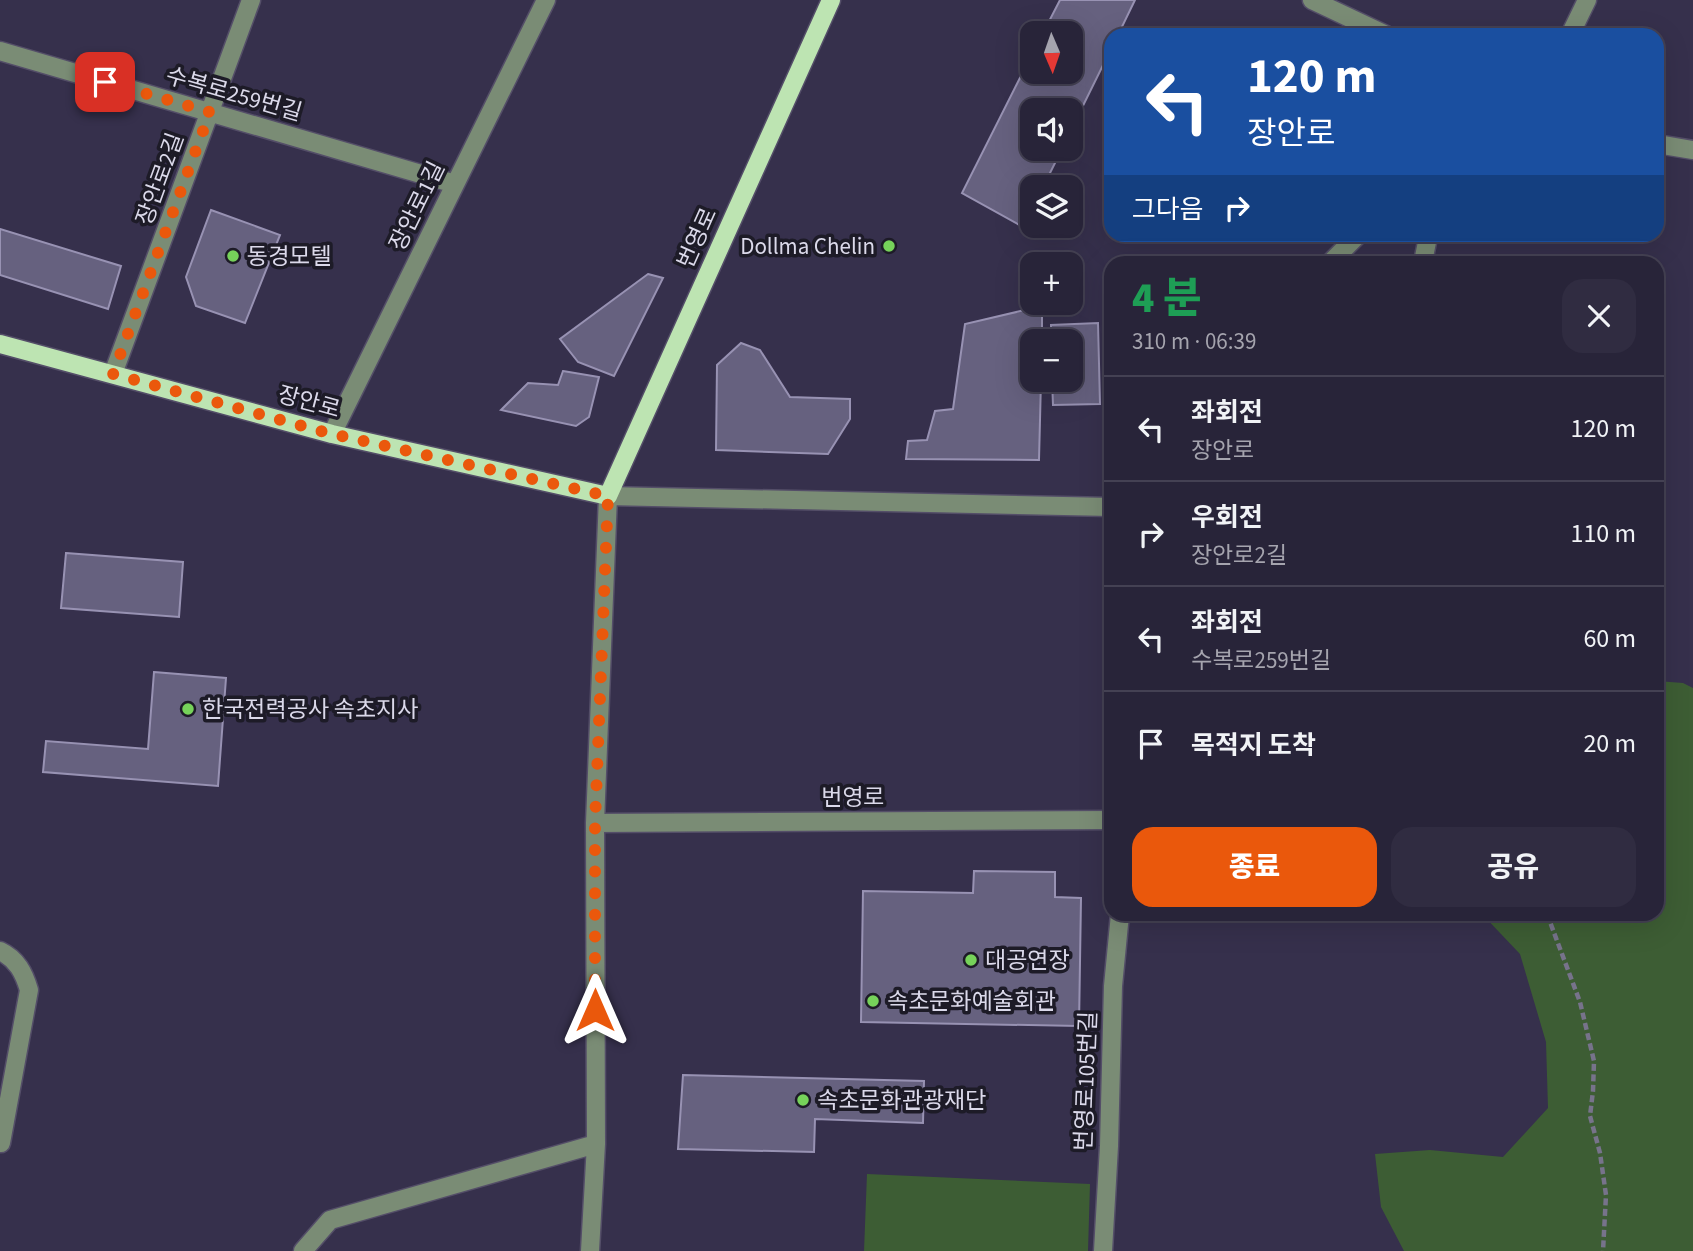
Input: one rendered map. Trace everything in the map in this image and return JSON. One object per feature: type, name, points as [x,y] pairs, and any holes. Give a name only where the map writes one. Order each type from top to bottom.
[{"type":"main road","name":"번영로","points":[[608,496],[831,0]]},
{"type":"main road","name":"장안로","points":[[0,344],[332,434],[608,496]]},
{"type":"street","name":"장안로2길","points":[[113,374],[251,0]]},
{"type":"street","name":"장안로1길","points":[[332,434],[545,0]]},
{"type":"street","points":[[1312,0],[1371,28]]},
{"type":"street","points":[[1573,28],[1587,0]]},
{"type":"street","name":"수복로259번길","points":[[0,51],[455,184]]},
{"type":"street","points":[[1664,145],[1693,150]]},
{"type":"street","points":[[1337,256],[1351,242]]},
{"type":"street","points":[[608,496],[1104,507]]},
{"type":"street","name":"번영로","points":[[590,1251],[596,1144],[595,823],[608,496]]},
{"type":"street","name":"번영로","points":[[595,823],[1104,820]]},
{"type":"street","name":"번영로105번길","points":[[1103,1251],[1113,986],[1119,921]]},
{"type":"street","points":[[0,951],[22,969],[29,990],[1,1143]]},
{"type":"street","points":[[303,1251],[330,1220],[596,1144]]},
{"type":"path","points":[[1550,921],[1580,1002],[1594,1061],[1590,1116],[1600,1153],[1606,1195],[1603,1251]]},
{"type":"green space","points":[[1664,682],[1683,683],[1693,688],[1693,1251],[1404,1251],[1381,1207],[1375,1154],[1430,1150],[1503,1157],[1548,1108],[1546,1042],[1520,954],[1489,921],[1664,921]]},
{"type":"green space","points":[[867,1174],[1090,1184],[1088,1251],[864,1251]]},
{"type":"building","points":[[1060,0],[1135,0],[1121,28],[1104,28],[1104,63],[1083,106],[1083,98],[1020,98],[1020,161],[1056,161],[1049,175],[1020,175],[1020,225],[962,193],[1020,78],[1020,84],[1083,84],[1083,21],[1049,21]]},
{"type":"building","name":"동경모텔","points":[[211,210],[280,235],[245,323],[196,306],[186,277]]},
{"type":"building","points":[[0,229],[121,266],[108,309],[0,275]]},
{"type":"building","points":[[648,274],[663,278],[614,376],[578,362],[560,339]]},
{"type":"building","points":[[1020,311],[1020,315],[1042,315],[1042,329],[1020,329],[1020,392],[1041,392],[1039,460],[906,459],[908,441],[927,440],[935,411],[953,409],[965,324]]},
{"type":"building","points":[[1098,323],[1100,404],[1053,405],[1052,392],[1083,392],[1083,329],[1051,329],[1051,325]]},
{"type":"building","points":[[741,343],[760,350],[790,397],[850,399],[850,419],[828,454],[716,450],[717,365]]},
{"type":"building","points":[[563,371],[599,377],[589,417],[576,426],[501,410],[528,383],[558,385]]},
{"type":"building","points":[[66,553],[183,562],[179,617],[61,608]]},
{"type":"building","name":"한국전력공사 속초지사","points":[[154,672],[226,678],[218,786],[43,772],[46,741],[148,749]]},
{"type":"building","name":"대공연장","points":[[974,871],[1055,872],[1055,897],[1081,898],[1079,1026],[861,1022],[863,891],[973,893]]},
{"type":"building","name":"속초문화관광재단","points":[[683,1075],[924,1081],[923,1123],[815,1119],[814,1152],[678,1149]]},
{"type":"place","name":"Dollma Chelin","points":[[889,246]]},
{"type":"place","name":"동경모텔","points":[[233,256]]},
{"type":"place","name":"한국전력공사 속초지사","points":[[188,709]]},
{"type":"place","name":"대공연장","points":[[971,960]]},
{"type":"place","name":"속초문화예술회관","points":[[873,1001]]},
{"type":"place","name":"속초문화관광재단","points":[[803,1100]]},
{"type":"route","points":[[105,82],[210,112],[113,374],[332,434],[608,496],[595,823],[595,1010]]}]
